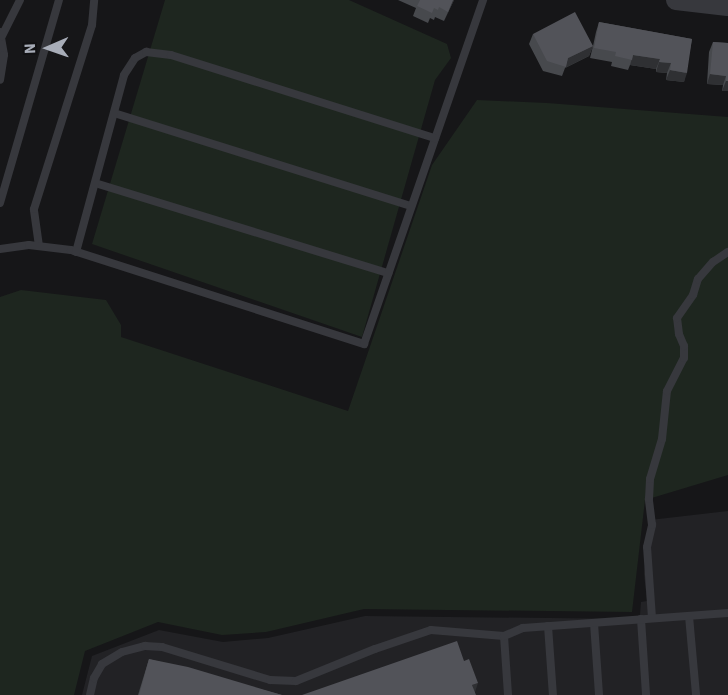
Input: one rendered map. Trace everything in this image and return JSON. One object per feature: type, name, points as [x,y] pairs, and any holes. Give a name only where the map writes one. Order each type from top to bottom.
[{"type":"street","points":[[676,0],[728,6]]},
{"type":"lane","points":[[0,80],[4,55],[1,34],[20,0]]},
{"type":"lane","points":[[0,203],[59,0]]},
{"type":"lane","points":[[39,246],[34,210],[92,25],[94,0]]},
{"type":"lane","points":[[0,249],[39,246],[76,252],[364,344],[483,0]]},
{"type":"lane","points":[[76,252],[128,66],[140,54],[156,52],[435,138]]},
{"type":"lane","points":[[114,113],[411,207]]},
{"type":"lane","points":[[95,183],[388,273]]},
{"type":"lane","points":[[652,618],[647,546],[652,525],[649,498],[650,479],[662,439],[667,392],[684,358],[684,346],[679,334],[677,318],[693,296],[698,279],[713,262],[728,252]]},
{"type":"lane","points":[[90,695],[94,678],[102,664],[122,652],[145,646],[162,647],[270,680],[296,681],[431,630],[504,636],[523,628],[728,613]]},
{"type":"lane","points":[[689,616],[696,695]]},
{"type":"lane","points":[[641,619],[646,695]]},
{"type":"lane","points":[[594,623],[599,695]]},
{"type":"lane","points":[[548,626],[553,695]]},
{"type":"lane","points":[[504,636],[508,695]]},
{"type":"shaded area","points":[[165,0],[349,0],[447,44],[451,58],[435,80],[362,337],[92,244]]},
{"type":"shaded area","points":[[477,100],[728,117],[728,475],[645,500],[632,612],[364,609],[266,632],[222,635],[158,622],[85,651],[74,695],[0,695],[0,297],[21,290],[106,300],[121,325],[121,337],[348,411],[432,165]]},
{"type":"shaded area","points":[[728,511],[728,695],[82,695],[92,656],[159,630],[223,642],[268,638],[365,616],[632,619],[640,615],[641,602],[647,601],[644,574],[650,520]]},
{"type":"building","points":[[420,0],[453,0],[448,12],[439,7],[438,10],[434,8],[432,13],[417,6]]},
{"type":"building","points":[[575,12],[593,46],[568,58],[566,67],[547,61],[533,34]]},
{"type":"building","points":[[599,22],[692,39],[687,73],[670,70],[671,63],[659,62],[660,59],[633,55],[632,60],[615,56],[616,52],[594,48]]},
{"type":"building","points":[[713,42],[728,43],[728,81],[726,81],[726,76],[710,74]]},
{"type":"building","points":[[457,641],[464,661],[469,659],[478,683],[472,685],[476,695],[302,695]]},
{"type":"building","points":[[149,659],[188,667],[282,695],[139,695]]}]
